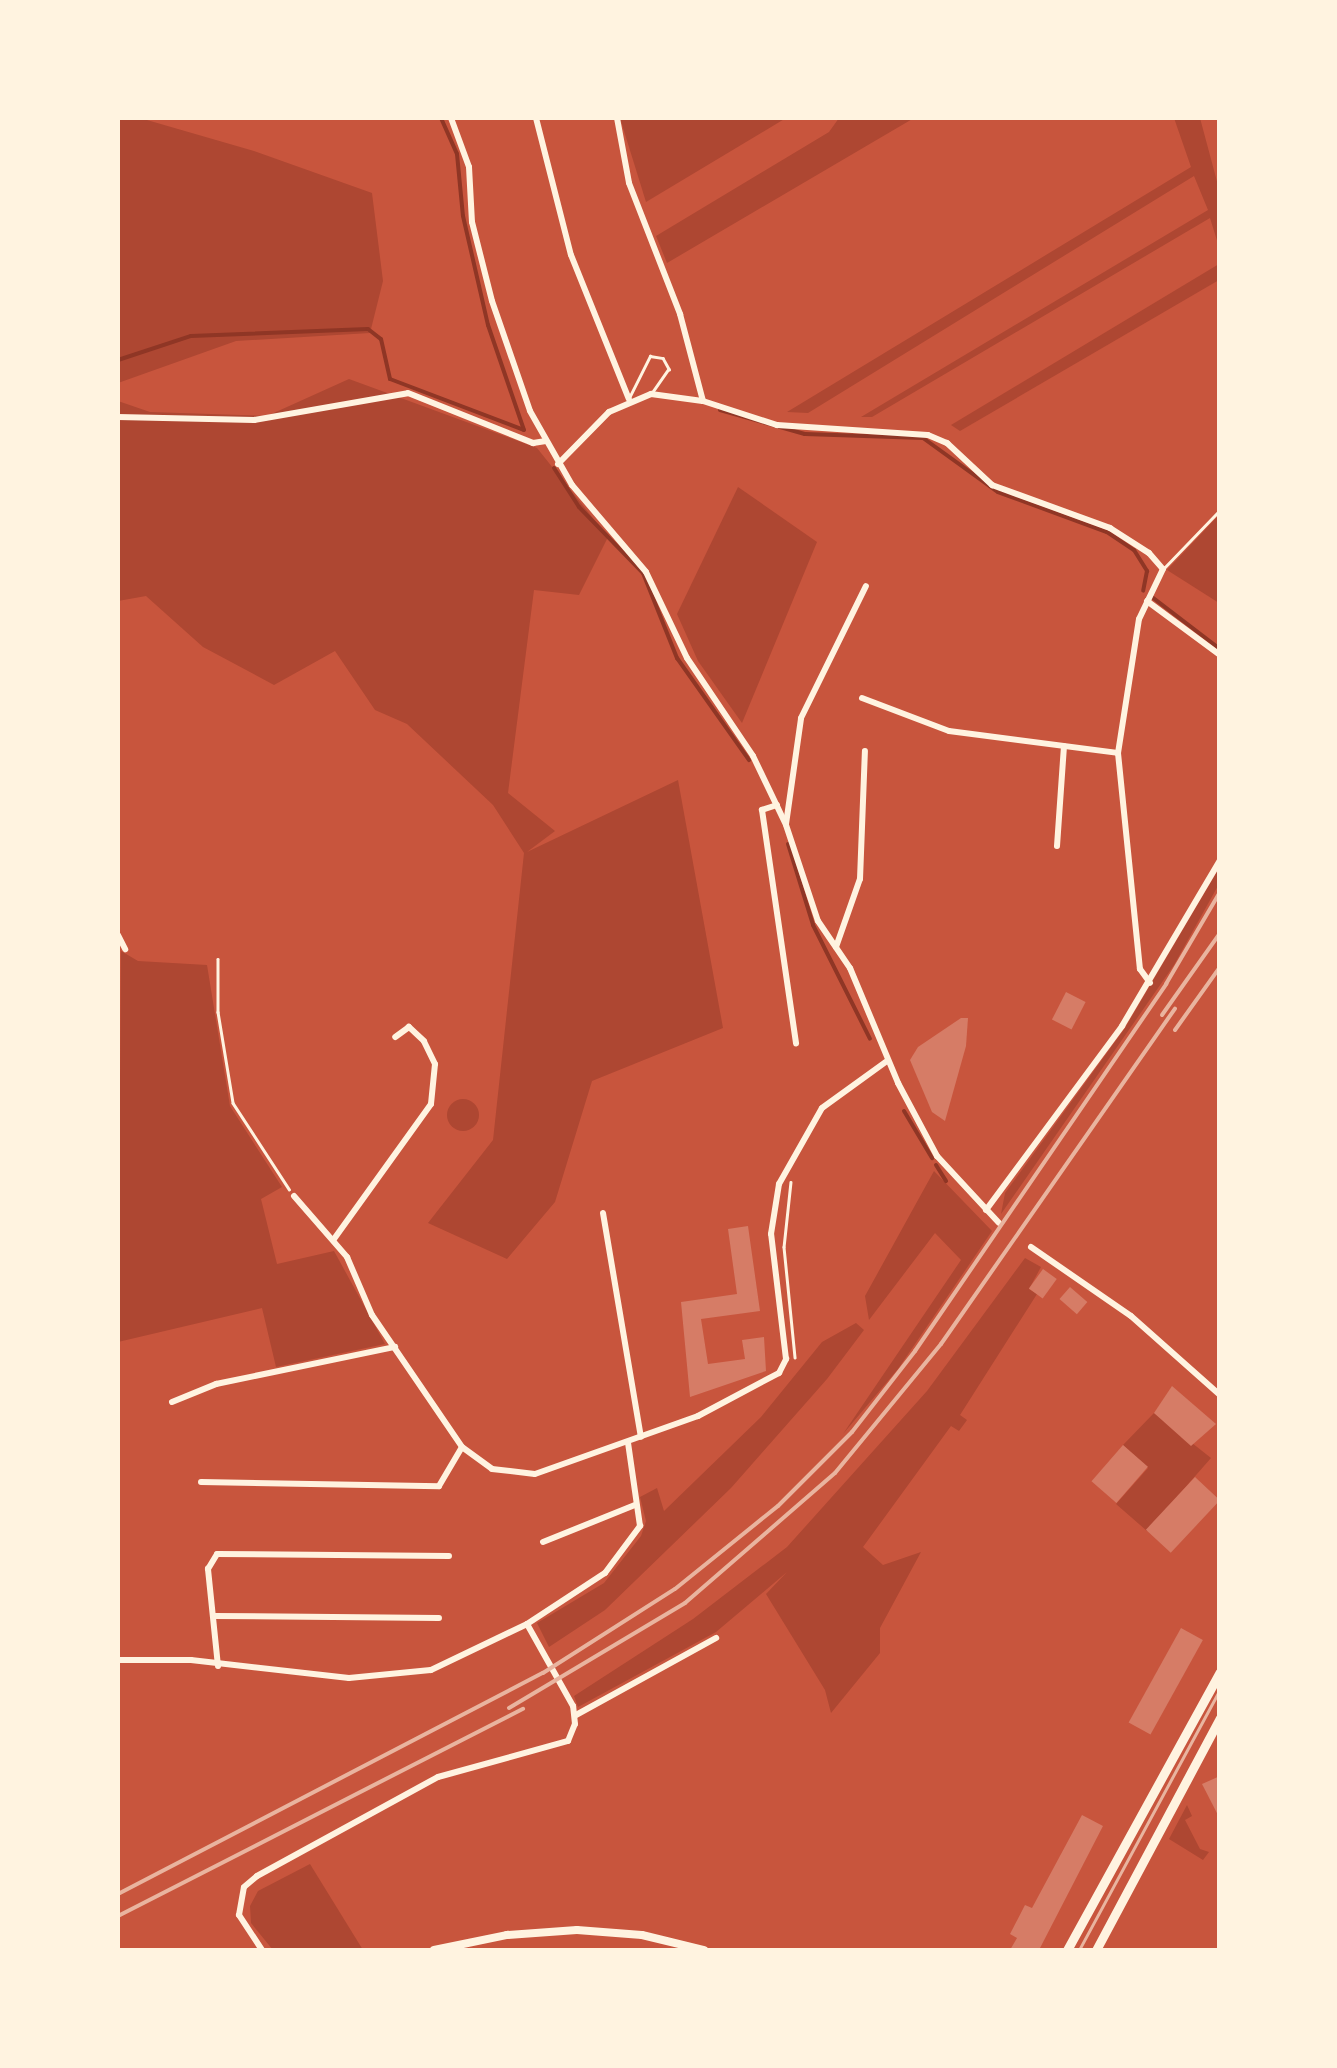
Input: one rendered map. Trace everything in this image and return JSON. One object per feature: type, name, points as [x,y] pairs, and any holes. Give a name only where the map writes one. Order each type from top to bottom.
[{"type":"main road","points":[[1067,1950],[1220,1672]]},
{"type":"main road","points":[[1096,1950],[1220,1718]]},
{"type":"street","points":[[451,118],[468,168],[475,235],[503,339],[546,441],[558,464],[646,572],[687,658],[753,756],[786,825],[818,920],[836,946],[937,1156],[999,1223]]},
{"type":"street","points":[[536,118],[571,256],[629,399]]},
{"type":"street","points":[[617,118],[629,183],[680,314],[702,401]]},
{"type":"street","points":[[118,416],[254,420],[408,393],[533,443],[546,441]]},
{"type":"street","points":[[558,464],[629,399],[651,394],[702,401],[777,424],[928,434],[947,443],[992,485],[1110,528],[1163,569],[1147,601],[1132,652],[1118,753],[1140,969],[1150,983]]},
{"type":"street","points":[[786,825],[801,718],[866,586]]},
{"type":"street","points":[[1147,601],[1220,656]]},
{"type":"street","points":[[862,698],[950,731],[1118,753]]},
{"type":"street","points":[[1057,846],[1064,746]]},
{"type":"street","points":[[836,946],[860,879],[864,751]]},
{"type":"street","points":[[777,806],[762,810],[796,1044]]},
{"type":"street","points":[[986,1210],[1150,983],[1220,860]]},
{"type":"street","points":[[118,936],[124,949]]},
{"type":"street","points":[[334,1239],[431,1104],[434,1064],[424,1041],[409,1027],[395,1037]]},
{"type":"street","points":[[294,1196],[334,1239],[395,1347],[462,1447],[492,1469],[521,1476],[628,1443],[698,1416],[784,1368],[770,1234],[779,1184],[822,1108],[888,1061]]},
{"type":"street","points":[[604,1213],[640,1437]]},
{"type":"street","points":[[1030,1247],[1131,1316],[1220,1395]]},
{"type":"street","points":[[172,1402],[216,1384],[395,1347]]},
{"type":"street","points":[[118,1660],[390,1679],[432,1670],[527,1624],[605,1573],[637,1536],[628,1443]]},
{"type":"street","points":[[200,1482],[439,1486],[462,1447]]},
{"type":"street","points":[[543,1542],[635,1504]]},
{"type":"street","points":[[218,1666],[208,1569],[217,1554],[448,1556]]},
{"type":"street","points":[[214,1616],[439,1618]]},
{"type":"street","points":[[527,1624],[576,1715]]},
{"type":"street","points":[[262,1950],[239,1914],[244,1887],[257,1876],[438,1777],[560,1747],[576,1715],[716,1638]]},
{"type":"street","points":[[434,1950],[507,1934],[576,1930],[642,1935],[704,1950]]},
{"type":"lane","points":[[629,399],[642,364],[663,358],[669,369],[651,394]]},
{"type":"lane","points":[[1163,569],[1220,510]]},
{"type":"path","points":[[218,958],[218,1012],[233,1103],[294,1196]]},
{"type":"path","points":[[784,1368],[796,1354],[784,1247],[794,1172]]},
{"type":"shaded area","points":[[118,118],[140,118],[254,151],[372,193],[383,281],[370,333],[236,341],[118,383]]},
{"type":"shaded area","points":[[620,118],[786,118],[646,202]]},
{"type":"shaded area","points":[[839,118],[914,118],[667,263],[656,236],[829,132]]},
{"type":"shaded area","points":[[1174,118],[1200,118],[1219,189],[1219,247],[1210,218],[872,417],[861,417],[1208,210],[1194,176],[808,413],[787,412],[1191,167]]},
{"type":"shaded area","points":[[1219,264],[1219,280],[960,431],[951,425]]},
{"type":"shaded area","points":[[349,379],[537,448],[608,537],[579,595],[534,590],[508,793],[555,831],[527,852],[678,780],[723,1028],[592,1081],[555,1202],[507,1259],[428,1223],[493,1140],[524,853],[493,805],[407,724],[375,710],[335,651],[274,685],[203,647],[146,596],[118,601],[118,401],[150,412],[267,416]]},
{"type":"shaded area","points":[[738,487],[817,542],[742,723],[698,661],[677,614]]},
{"type":"shaded area","points":[[1219,515],[1219,603],[1167,570]]},
{"type":"shaded area","points":[[1219,868],[1219,884],[1174,965],[1001,1214],[1005,1193],[1125,1028]]},
{"type":"shaded area","points":[[121,951],[138,961],[207,965],[230,1106],[282,1187],[261,1199],[277,1264],[334,1251],[385,1344],[276,1367],[262,1308],[118,1342]]},
{"type":"shaded area","points":[[463,1099],[474,1104],[479,1115],[474,1126],[463,1131],[452,1126],[447,1115],[452,1104]]},
{"type":"shaded area","points":[[934,1171],[992,1231],[898,1369],[843,1434],[961,1260],[935,1233],[869,1320],[865,1296]]},
{"type":"shaded area","points":[[1025,1258],[1041,1267],[1029,1289],[1037,1294],[960,1415],[967,1420],[959,1431],[951,1426],[863,1547],[883,1565],[921,1552],[880,1628],[880,1653],[831,1713],[825,1690],[766,1594],[787,1572],[716,1632],[578,1707],[574,1696],[693,1619],[787,1547],[927,1391]]},
{"type":"shaded area","points":[[856,1323],[864,1330],[827,1379],[731,1488],[605,1610],[549,1647],[537,1623],[604,1583],[641,1536],[646,1521],[640,1497],[657,1488],[664,1511],[761,1417],[822,1342]]},
{"type":"shaded area","points":[[1154,1413],[1211,1458],[1147,1531],[1116,1504],[1148,1468],[1123,1445]]},
{"type":"shaded area","points":[[1187,1805],[1192,1816],[1185,1820],[1200,1849],[1209,1852],[1203,1860],[1169,1839]]},
{"type":"shaded area","points":[[310,1864],[363,1950],[273,1950],[251,1923],[250,1906],[258,1891]]},
{"type":"building","points":[[1066,992],[1086,1002],[1072,1030],[1052,1020]]},
{"type":"building","points":[[961,1018],[968,1018],[966,1046],[945,1121],[932,1112],[910,1060],[918,1047]]},
{"type":"building","points":[[748,1226],[760,1311],[701,1319],[708,1364],[745,1359],[742,1340],[764,1337],[766,1371],[690,1397],[681,1302],[737,1294],[728,1229]]},
{"type":"building","points":[[1043,1269],[1057,1279],[1043,1298],[1029,1288]]},
{"type":"building","points":[[1070,1287],[1087,1302],[1077,1314],[1060,1299]]},
{"type":"building","points":[[1172,1386],[1216,1424],[1191,1446],[1154,1413]]},
{"type":"building","points":[[1123,1445],[1148,1467],[1116,1503],[1092,1481]]},
{"type":"building","points":[[1195,1477],[1220,1500],[1171,1553],[1146,1530]]},
{"type":"building","points":[[1181,1628],[1203,1640],[1151,1735],[1129,1722]]},
{"type":"building","points":[[1220,1776],[1220,1819],[1202,1784]]},
{"type":"building","points":[[1082,1815],[1103,1826],[1039,1950],[1010,1950],[1017,1938],[1010,1934],[1025,1905],[1032,1908]]},
{"type":"waterway","points":[[441,118],[457,154],[463,216],[488,325],[524,430]]},
{"type":"waterway","points":[[118,360],[191,336],[368,329],[381,339],[390,379],[524,430]]},
{"type":"waterway","points":[[720,410],[805,434],[923,438],[998,492],[1107,532],[1134,550],[1147,571],[1143,591]]},
{"type":"waterway","points":[[554,468],[579,507],[643,573],[677,658],[749,760]]},
{"type":"waterway","points":[[1152,597],[1220,649]]},
{"type":"waterway","points":[[788,844],[813,925],[870,1039]]},
{"type":"waterway","points":[[904,1111],[932,1158]]},
{"type":"waterway","points":[[936,1165],[946,1181]]},
{"type":"tram line","points":[[1079,1950],[1220,1689]]},
{"type":"railway","points":[[118,1894],[543,1673],[675,1589],[778,1506],[852,1432],[915,1351],[1166,984],[1220,892]]},
{"type":"railway","points":[[1162,1015],[1220,933]]},
{"type":"railway","points":[[1175,1030],[1220,967]]},
{"type":"railway","points":[[509,1708],[685,1603],[835,1473],[941,1344],[1175,1009]]},
{"type":"railway","points":[[118,1916],[523,1709]]}]
